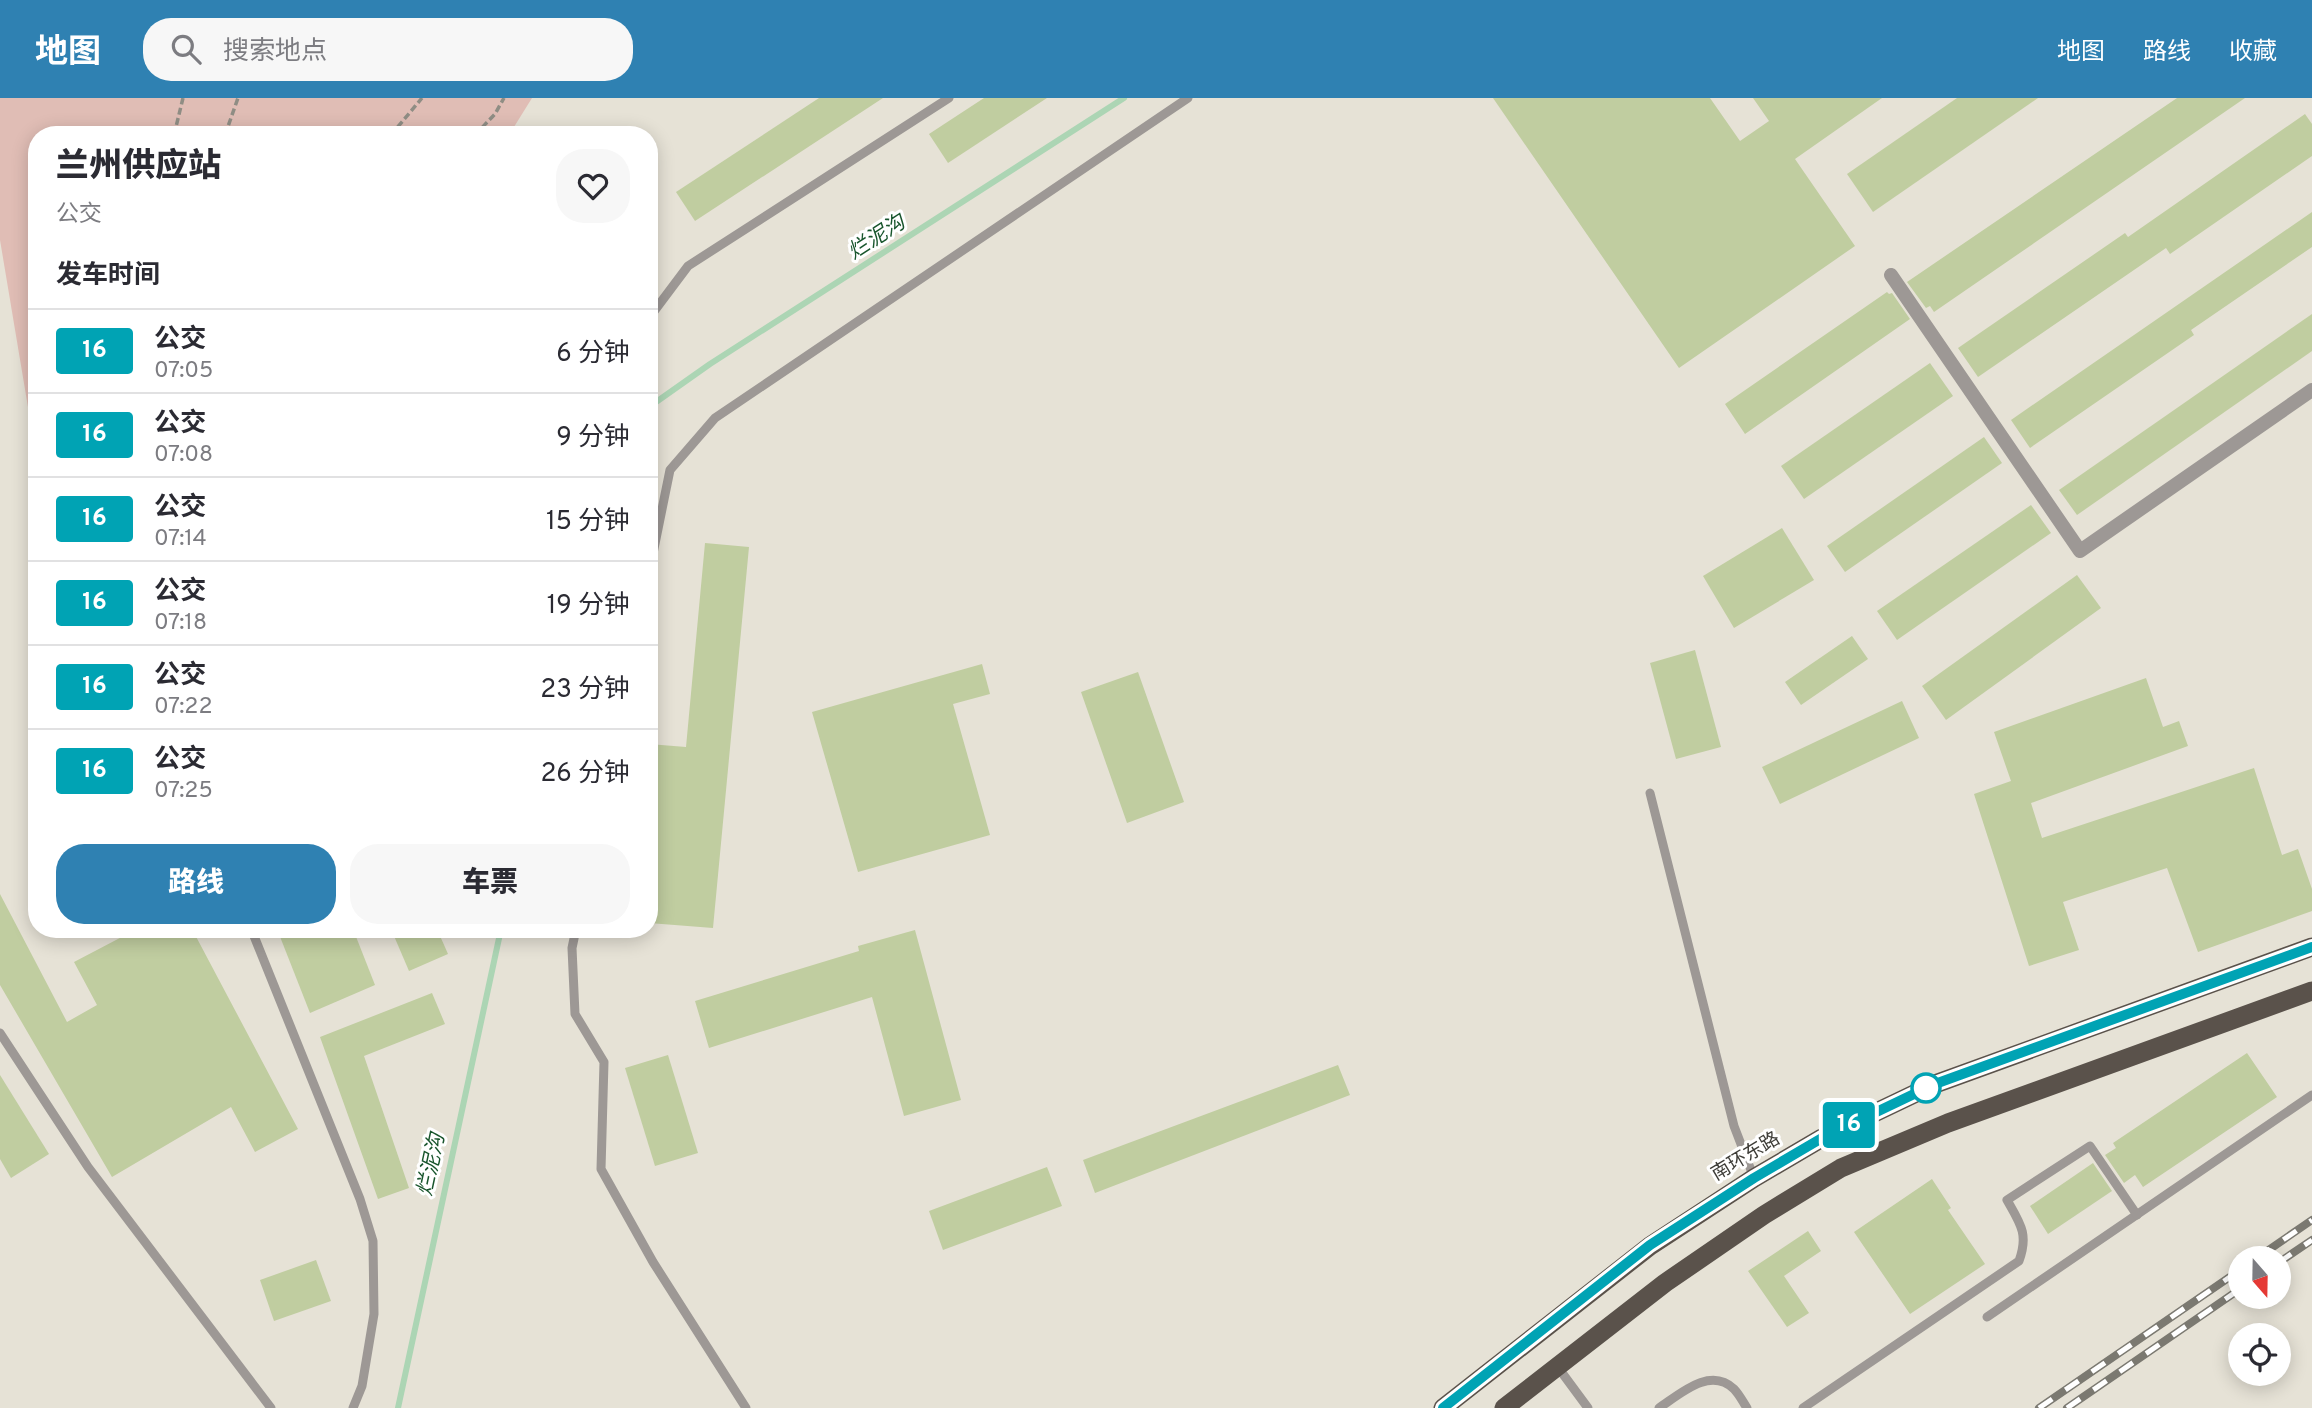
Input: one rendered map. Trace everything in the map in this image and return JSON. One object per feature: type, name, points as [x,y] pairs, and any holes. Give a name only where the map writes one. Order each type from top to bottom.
[{"type":"highway","name":"南环东路","points":[[1443,1408],[1650,1245],[1822,1138],[1935,1084],[2312,947]]},
{"type":"highway","points":[[1504,1408],[1676,1276],[1764,1215],[1841,1168],[1948,1123],[2312,991]]},
{"type":"street","points":[[1891,275],[2080,551],[2312,390]]},
{"type":"lane","points":[[658,306],[688,266],[949,98]]},
{"type":"lane","points":[[658,529],[670,470],[715,418],[1188,98]]},
{"type":"lane","points":[[1650,793],[1734,1126],[1754,1178]]},
{"type":"lane","points":[[255,938],[360,1199],[373,1241],[374,1314],[362,1386],[353,1408]]},
{"type":"lane","points":[[574,938],[572,948],[575,1014],[604,1062],[601,1169],[653,1262],[746,1408]]},
{"type":"lane","points":[[0,1033],[88,1167],[271,1408]]},
{"type":"lane","points":[[1987,1317],[2312,1095]]},
{"type":"lane","points":[[1803,1408],[2019,1261],[2024,1249],[2024,1229],[2007,1200],[2090,1146],[2137,1215]]},
{"type":"lane","points":[[1557,1366],[1588,1408]]},
{"type":"lane","points":[[1659,1408],[1701,1381],[1719,1380],[1734,1389],[1747,1408]]},
{"type":"path","points":[[176,126],[183,98]]},
{"type":"path","points":[[228,126],[238,98]]},
{"type":"path","points":[[399,126],[422,98]]},
{"type":"path","points":[[484,126],[495,114],[504,98]]},
{"type":"shaded area","points":[[0,98],[532,98],[515,126],[28,126],[28,407],[0,240]]},
{"type":"building","points":[[819,98],[883,98],[695,221],[676,192]]},
{"type":"building","points":[[984,98],[1047,98],[948,163],[929,134]]},
{"type":"building","points":[[1493,98],[1710,98],[1740,141],[1769,121],[1753,98],[1882,98],[1795,159],[1855,246],[1679,368]]},
{"type":"building","points":[[1957,98],[2038,98],[1873,212],[1847,174]]},
{"type":"building","points":[[2177,98],[2245,98],[1934,312],[1930,306],[1926,308],[1907,282]]},
{"type":"building","points":[[2305,114],[2312,124],[2312,156],[2170,254],[2166,248],[1978,377],[1958,348],[2125,233],[2128,237]]},
{"type":"building","points":[[2312,212],[2312,247],[2191,330],[2194,335],[2030,448],[2011,420]]},
{"type":"building","points":[[1887,292],[1892,293],[1910,319],[1745,434],[1725,404]]},
{"type":"building","points":[[2312,314],[2312,351],[2077,515],[2059,490]]},
{"type":"building","points":[[1930,363],[1953,396],[1804,499],[1781,466]]},
{"type":"building","points":[[1984,437],[2002,463],[1845,572],[1827,546]]},
{"type":"building","points":[[2031,505],[2051,533],[1897,640],[1877,611]]},
{"type":"building","points":[[1782,528],[1814,580],[1734,628],[1703,576]]},
{"type":"building","points":[[705,543],[749,547],[713,928],[658,924],[658,745],[686,747]]},
{"type":"building","points":[[2077,575],[2101,608],[1946,720],[1922,686]]},
{"type":"building","points":[[1852,636],[1868,659],[1801,705],[1785,682]]},
{"type":"building","points":[[1695,650],[1721,747],[1676,759],[1650,663]]},
{"type":"building","points":[[982,664],[990,694],[953,704],[990,835],[858,872],[812,712]]},
{"type":"building","points":[[1138,672],[1184,802],[1127,823],[1081,692]]},
{"type":"building","points":[[2146,678],[2163,727],[2179,721],[2188,746],[2031,803],[2042,838],[2254,768],[2282,855],[2298,849],[2312,889],[2312,911],[2198,952],[2167,868],[2063,902],[2079,950],[2029,966],[1974,794],[2011,781],[1994,732]]},
{"type":"building","points":[[1902,701],[1919,738],[1780,804],[1762,767]]},
{"type":"building","points":[[0,894],[67,1022],[97,1005],[74,962],[120,938],[197,938],[298,1129],[255,1152],[231,1107],[112,1177],[0,985]]},
{"type":"building","points":[[915,930],[961,1100],[904,1116],[872,997],[709,1048],[695,1001],[859,951],[858,946]]},
{"type":"building","points":[[281,938],[357,938],[375,985],[310,1013]]},
{"type":"building","points":[[395,938],[441,938],[448,954],[409,971]]},
{"type":"building","points":[[432,993],[445,1024],[364,1056],[409,1188],[378,1199],[320,1037]]},
{"type":"building","points":[[2247,1053],[2277,1097],[2143,1187],[2135,1175],[2124,1183],[2105,1155],[2116,1148],[2113,1143]]},
{"type":"building","points":[[668,1055],[698,1153],[655,1166],[625,1068]]},
{"type":"building","points":[[1338,1065],[1350,1095],[1095,1193],[1083,1160]]},
{"type":"building","points":[[0,1075],[49,1154],[11,1178],[0,1159]]},
{"type":"building","points":[[2093,1163],[2112,1191],[2048,1234],[2030,1206]]},
{"type":"building","points":[[1047,1167],[1062,1206],[943,1250],[929,1211]]},
{"type":"building","points":[[1932,1179],[1951,1208],[1948,1210],[1985,1264],[1910,1314],[1854,1232]]},
{"type":"building","points":[[1808,1231],[1821,1251],[1784,1276],[1809,1313],[1787,1327],[1748,1271]]},
{"type":"building","points":[[316,1260],[331,1301],[274,1321],[260,1280]]},
{"type":"waterway","name":"烂泥沟","points":[[658,401],[710,364],[1124,98]]},
{"type":"waterway","name":"烂泥沟","points":[[398,1408],[499,938]]},
{"type":"railway","points":[[2274,1246],[2312,1220]]},
{"type":"railway","points":[[2291,1254],[2312,1240]]},
{"type":"railway","points":[[2039,1408],[2228,1278]]},
{"type":"railway","points":[[2067,1408],[2228,1297]]},
{"type":"bus line","name":"16","points":[[1443,1408],[1650,1245],[1822,1138],[1935,1084],[2312,947]]}]
